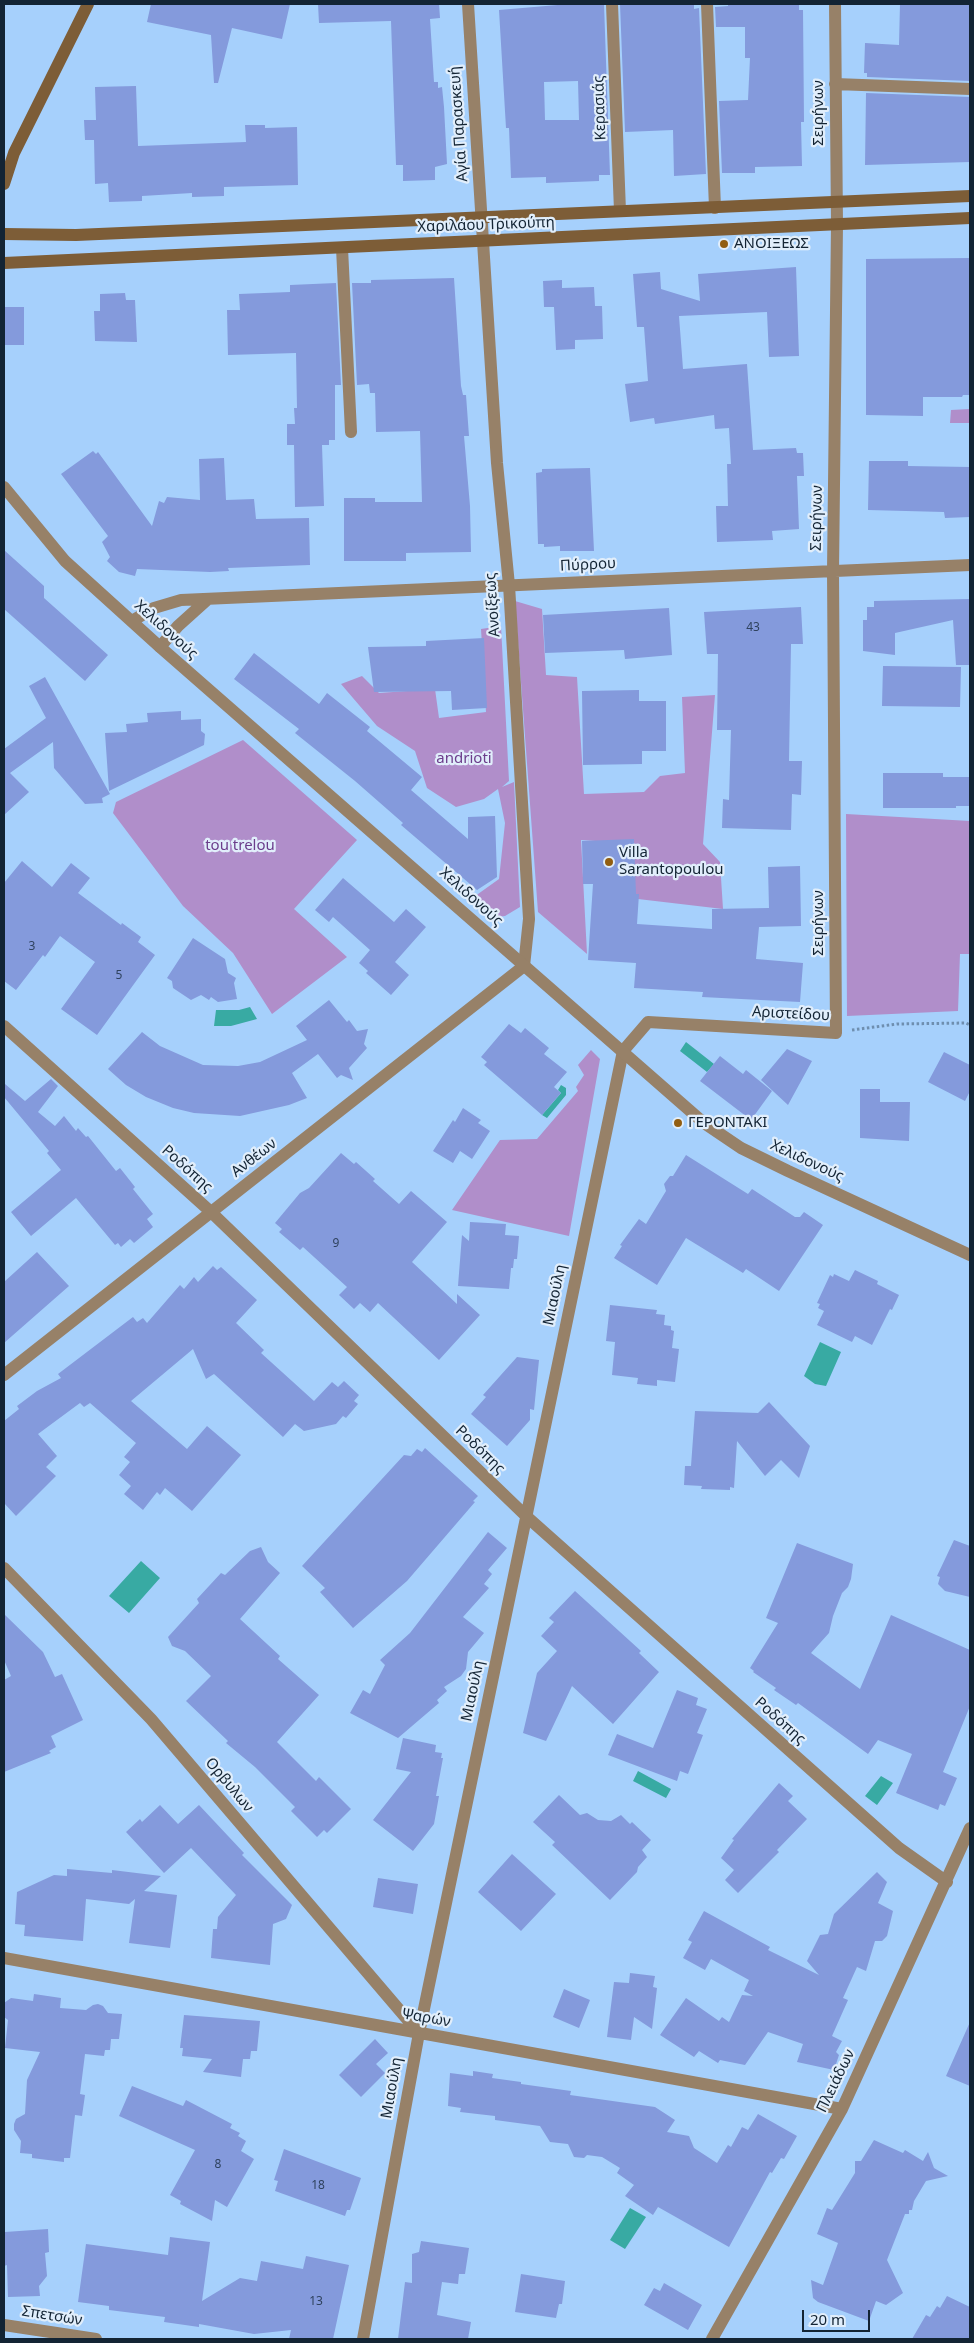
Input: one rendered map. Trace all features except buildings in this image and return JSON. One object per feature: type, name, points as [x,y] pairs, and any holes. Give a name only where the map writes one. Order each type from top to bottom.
[{"type":"main road","points":[[4,184],[18,144],[88,4]]},
{"type":"main road","name":"Χαριλάου Τρικούπη","points":[[4,234],[76,235],[970,196]]},
{"type":"main road","name":"Χαριλάου Τρικούπη","points":[[4,264],[970,218]]},
{"type":"street","name":"Αγία Παρασκευή","points":[[468,4],[482,242]]},
{"type":"street","name":"Κερασιάς","points":[[612,4],[620,211]]},
{"type":"street","points":[[707,4],[714,208]]},
{"type":"street","name":"Σειρήνων","points":[[835,4],[836,224],[833,571],[836,1033]]},
{"type":"street","points":[[835,84],[970,89]]},
{"type":"street","name":"Ανοίξεως","points":[[482,242],[497,463],[508,585],[529,919],[524,966]]},
{"type":"street","points":[[342,248],[351,432]]},
{"type":"street","name":"Χελιδονούς","points":[[4,487],[65,560],[160,647],[344,806],[704,1124],[741,1148],[970,1255]]},
{"type":"street","name":"Πύρρου","points":[[132,621],[154,608],[180,600],[970,565]]},
{"type":"street","points":[[160,647],[178,626],[208,599]]},
{"type":"street","name":"Ανθέων","points":[[4,1375],[524,966]]},
{"type":"street","name":"Αριστείδου","points":[[622,1051],[648,1022],[836,1033]]},
{"type":"street","name":"Ροδόπης","points":[[4,1026],[211,1212],[526,1516],[898,1848],[947,1882]]},
{"type":"street","name":"Μιαούλη","points":[[363,2339],[419,2033],[622,1051]]},
{"type":"street","name":"Ορβυλων","points":[[4,1568],[152,1719],[419,2033]]},
{"type":"street","name":"Πλειάδων","points":[[712,2339],[842,2109],[970,1828]]},
{"type":"street","name":"Ψαρών","points":[[4,1958],[842,2109]]},
{"type":"street","name":"Σπετσών","points":[[4,2325],[96,2339]]},
{"type":"path","name":"Αριστείδου","points":[[836,1033],[897,1024],[966,1023],[970,1025]]},
{"type":"green space","points":[[970,409],[970,423],[950,423],[951,410]]},
{"type":"green space","points":[[515,601],[542,609],[546,675],[577,677],[584,794],[644,792],[660,776],[685,773],[682,697],[715,695],[703,844],[720,862],[723,909],[638,899],[624,869],[640,844],[581,840],[587,954],[538,912]]},
{"type":"green space","name":"andrioti","points":[[501,626],[509,781],[502,787],[514,782],[520,907],[505,916],[496,917],[471,899],[499,879],[505,823],[498,789],[484,799],[456,807],[427,788],[415,751],[377,726],[341,684],[362,676],[379,693],[435,689],[439,718],[486,712],[481,629]]},
{"type":"green space","name":"tou trelou","points":[[243,740],[357,840],[294,909],[347,957],[272,1014],[233,953],[183,906],[113,813],[116,802]]},
{"type":"green space","points":[[846,814],[970,821],[970,954],[960,954],[958,1011],[847,1016]]},
{"type":"green space","points":[[591,1050],[600,1059],[569,1236],[452,1210],[500,1140],[537,1139],[578,1091],[576,1087],[584,1075],[578,1065]]},
{"type":"shaded area","points":[[250,1007],[257,1019],[231,1026],[214,1026],[216,1010],[239,1010]]},
{"type":"shaded area","points":[[686,1042],[714,1064],[707,1072],[680,1051]]},
{"type":"shaded area","points":[[561,1085],[566,1088],[566,1095],[547,1118],[542,1115],[561,1093],[558,1090]]},
{"type":"shaded area","points":[[820,1342],[841,1352],[826,1386],[815,1384],[804,1376]]},
{"type":"shaded area","points":[[141,1561],[160,1578],[129,1613],[109,1596]]},
{"type":"shaded area","points":[[638,1771],[671,1789],[666,1798],[633,1781]]},
{"type":"shaded area","points":[[881,1776],[893,1783],[877,1805],[865,1796]]},
{"type":"shaded area","points":[[630,2208],[646,2217],[625,2249],[610,2240]]},
{"type":"place","name":"ΑΝΟΙΞΕΩΣ","points":[[724,244]]},
{"type":"place","name":"Villa Sarantopoulou","points":[[609,862]]},
{"type":"place","name":"ΓΕΡΟΝΤΑΚΙ","points":[[678,1123]]}]
